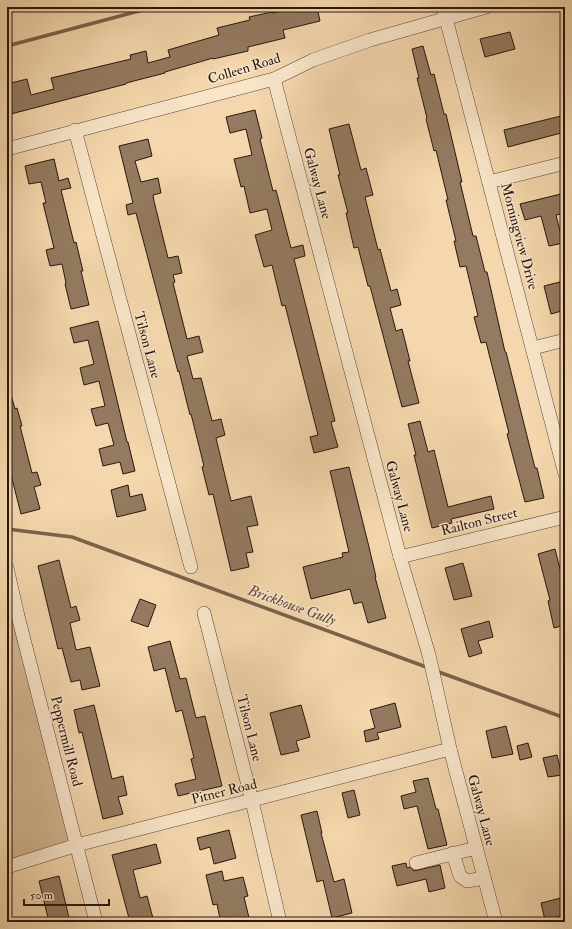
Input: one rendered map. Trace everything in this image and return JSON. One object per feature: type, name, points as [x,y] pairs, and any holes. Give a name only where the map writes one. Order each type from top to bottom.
[{"type":"street","name":"Colleen Road","points":[[7,149],[74,130],[274,79],[320,57],[445,12],[486,7]]},
{"type":"street","name":"Morningview Drive","points":[[445,12],[565,474]]},
{"type":"street","name":"Galway Lane","points":[[274,79],[400,557],[429,655],[450,749],[496,922]]},
{"type":"street","name":"Tilson Lane","points":[[74,130],[191,567]]},
{"type":"street","points":[[489,182],[565,163]]},
{"type":"street","points":[[533,348],[565,340]]},
{"type":"street","name":"Railton Street","points":[[400,557],[565,516]]},
{"type":"street","name":"Peppermill Road","points":[[7,568],[12,618],[77,845],[96,922]]},
{"type":"street","name":"Tilson Lane","points":[[204,613],[252,801],[280,922]]},
{"type":"street","name":"Pitner Road","points":[[7,867],[77,845],[450,749]]},
{"type":"street","points":[[416,863],[476,848]]},
{"type":"street","points":[[453,853],[460,876],[466,881],[484,878]]},
{"type":"shaded area","points":[[18,616],[77,845],[7,867],[7,620]]},
{"type":"building","points":[[298,7],[317,7],[320,21],[283,30],[285,38],[248,47],[248,51],[213,58],[126,84],[7,115],[7,84],[27,79],[31,95],[54,89],[51,78],[131,59],[130,55],[146,51],[148,63],[170,57],[168,50],[219,35],[217,28],[250,20],[249,17]]},
{"type":"building","points":[[510,32],[515,49],[485,57],[480,39]]},
{"type":"building","points":[[423,46],[431,75],[434,74],[444,114],[446,114],[473,236],[476,236],[485,272],[487,272],[505,352],[544,498],[525,502],[507,434],[509,433],[486,342],[481,343],[474,317],[478,316],[466,266],[460,267],[454,241],[456,241],[446,200],[448,200],[436,150],[434,151],[426,119],[412,49]]},
{"type":"building","points":[[255,110],[262,138],[260,139],[273,191],[276,190],[291,248],[303,245],[305,256],[294,259],[335,421],[331,422],[338,447],[314,453],[310,437],[318,435],[285,305],[282,306],[272,265],[264,267],[255,235],[272,230],[267,209],[250,213],[244,186],[241,187],[234,159],[252,155],[246,129],[230,133],[226,117]]},
{"type":"building","points":[[565,115],[565,132],[508,147],[504,130]]},
{"type":"building","points":[[349,124],[361,170],[366,168],[373,195],[365,197],[378,250],[380,249],[391,291],[397,289],[401,305],[390,308],[396,331],[402,329],[410,361],[408,361],[419,403],[402,407],[370,286],[368,286],[358,247],[354,248],[346,213],[348,213],[338,175],[340,175],[329,129]]},
{"type":"building","points":[[148,139],[152,156],[135,161],[141,182],[158,178],[161,193],[153,195],[154,201],[168,258],[178,256],[182,273],[173,275],[175,282],[173,283],[187,339],[199,336],[203,352],[187,356],[193,379],[201,378],[212,421],[221,419],[225,435],[216,438],[231,501],[251,496],[258,525],[247,527],[253,552],[246,553],[249,567],[231,571],[213,494],[209,495],[202,467],[204,466],[191,414],[190,415],[179,371],[178,372],[136,213],[128,215],[126,205],[133,203],[119,146]]},
{"type":"building","points":[[54,159],[59,181],[68,178],[71,188],[61,190],[74,243],[76,242],[89,305],[71,309],[62,264],[50,266],[46,250],[54,248],[43,203],[46,203],[41,182],[29,184],[25,166]]},
{"type":"building","points":[[565,193],[565,213],[556,215],[563,243],[549,246],[541,216],[525,220],[520,204]]},
{"type":"building","points":[[560,282],[563,292],[565,292],[565,310],[551,314],[544,286]]},
{"type":"building","points":[[98,321],[135,471],[123,474],[120,462],[103,466],[99,449],[114,445],[108,423],[96,426],[91,409],[105,406],[99,381],[84,385],[80,368],[94,364],[88,340],[74,343],[70,328]]},
{"type":"building","points":[[7,391],[10,391],[15,409],[17,408],[32,473],[37,472],[41,485],[34,487],[40,509],[21,514],[7,459]]},
{"type":"building","points":[[420,421],[428,452],[434,450],[448,507],[491,496],[494,509],[451,519],[452,523],[432,528],[408,424]]},
{"type":"building","points":[[349,467],[386,618],[368,623],[362,602],[354,604],[350,589],[311,599],[303,567],[343,557],[342,553],[349,552],[330,471]]},
{"type":"building","points":[[128,485],[130,497],[142,494],[146,510],[117,517],[111,490]]},
{"type":"building","points":[[555,549],[565,589],[565,625],[554,628],[548,601],[550,600],[538,554]]},
{"type":"building","points":[[59,560],[71,608],[76,606],[80,620],[70,623],[76,650],[90,647],[100,686],[82,690],[80,680],[71,682],[62,648],[58,649],[38,566]]},
{"type":"building","points":[[463,563],[472,596],[454,600],[445,568]]},
{"type":"building","points":[[140,599],[156,605],[148,627],[131,621]]},
{"type":"building","points":[[489,621],[493,637],[478,641],[482,653],[469,657],[461,629]]},
{"type":"building","points":[[170,641],[180,679],[186,678],[196,718],[205,716],[222,786],[178,796],[175,784],[196,779],[191,759],[194,758],[182,710],[176,712],[165,668],[154,671],[148,647]]},
{"type":"building","points":[[395,703],[401,727],[377,733],[379,739],[366,742],[364,731],[375,728],[370,710]]},
{"type":"building","points":[[94,705],[112,779],[123,776],[127,795],[118,797],[123,814],[103,819],[82,732],[79,733],[74,710]]},
{"type":"building","points":[[301,705],[310,737],[296,741],[299,751],[281,755],[270,713]]},
{"type":"building","points":[[506,726],[513,754],[492,758],[486,731]]},
{"type":"building","points":[[528,743],[532,757],[520,760],[517,746]]},
{"type":"building","points":[[557,755],[562,775],[548,777],[543,758]]},
{"type":"building","points":[[428,778],[447,845],[428,849],[417,806],[404,809],[401,796],[416,792],[413,781]]},
{"type":"building","points":[[354,790],[360,815],[348,818],[342,793]]},
{"type":"building","points":[[317,811],[321,833],[334,882],[344,879],[352,913],[332,918],[323,880],[317,882],[301,815]]},
{"type":"building","points":[[229,830],[236,858],[214,864],[210,847],[200,850],[197,838]]},
{"type":"building","points":[[156,844],[161,863],[133,870],[140,898],[147,896],[154,922],[130,922],[112,855]]},
{"type":"building","points":[[406,863],[407,868],[410,867],[414,871],[440,865],[445,888],[429,892],[426,879],[397,886],[392,866]]},
{"type":"building","points":[[222,871],[224,881],[243,877],[248,896],[244,897],[250,922],[227,922],[226,918],[220,919],[217,904],[213,905],[206,875]]},
{"type":"building","points":[[59,876],[70,922],[49,922],[39,881]]},
{"type":"building","points":[[565,897],[565,915],[545,920],[541,903]]},
{"type":"waterway","points":[[7,46],[154,7]]},
{"type":"waterway","name":"Brickhouse Gully","points":[[7,529],[72,537],[429,668]]},
{"type":"waterway","name":"Brickhouse Gully","points":[[436,671],[565,718]]}]
